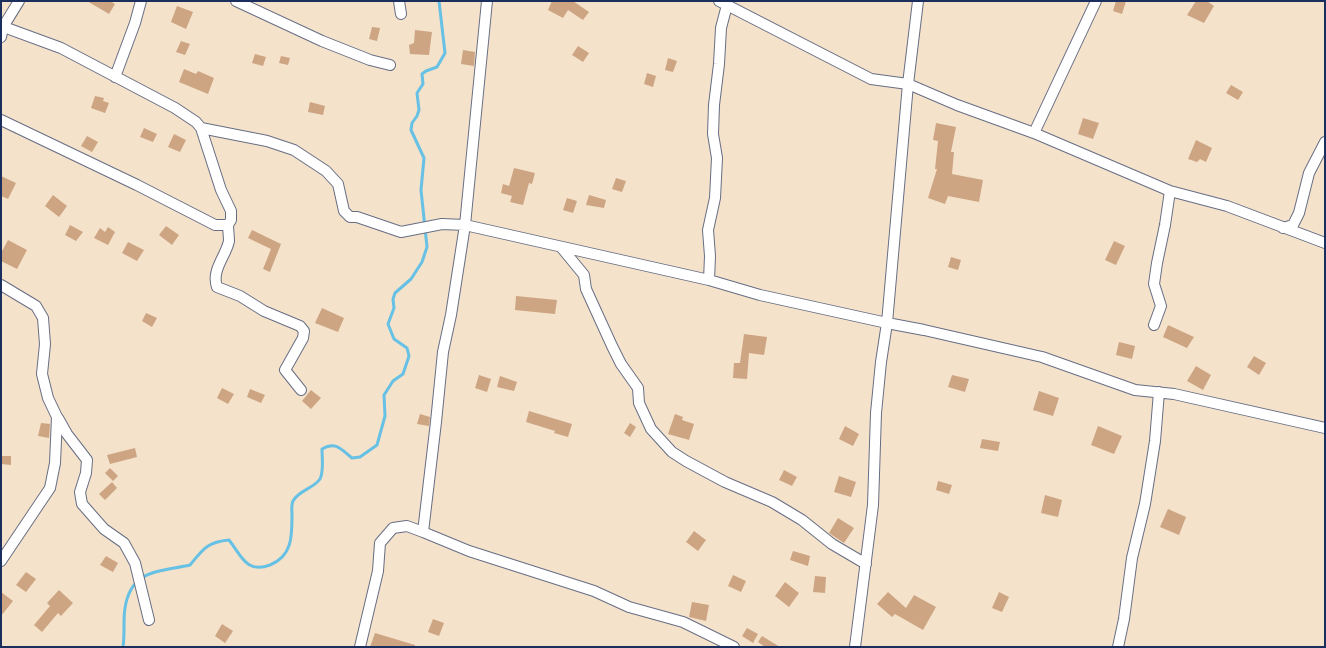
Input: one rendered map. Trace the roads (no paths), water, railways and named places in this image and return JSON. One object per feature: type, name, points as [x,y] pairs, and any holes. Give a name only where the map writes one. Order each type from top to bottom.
[{"type":"street","points":[[19,1],[2,30],[61,48],[175,108],[196,122],[201,128],[221,190],[231,211],[231,220],[228,225],[229,240],[217,268],[215,282],[217,287],[240,296],[264,311],[300,326],[304,331],[303,338],[285,370],[301,390]]},
{"type":"street","points":[[115,77],[141,1]]},
{"type":"street","points":[[236,1],[322,41],[370,60],[390,64]]},
{"type":"street","points":[[399,1],[400,14]]},
{"type":"street","points":[[423,532],[443,352],[451,316],[465,225],[486,1]]},
{"type":"street","points":[[855,647],[873,505],[876,413],[887,323],[908,84],[918,1]]},
{"type":"street","points":[[1034,133],[1096,1]]},
{"type":"street","points":[[709,280],[708,230],[715,198],[717,158],[713,134],[714,105],[723,3],[871,79],[908,84],[956,105],[1034,133],[1170,191],[1226,206],[1325,243]]},
{"type":"street","points":[[1,120],[137,185],[215,225],[228,225]]},
{"type":"street","points":[[201,128],[267,141],[294,150],[326,171],[338,184],[344,211],[350,217],[357,217],[401,232],[442,224],[465,225],[709,280],[760,295],[1042,357],[1135,390],[1174,394],[1325,428]]},
{"type":"street","points":[[1282,228],[1293,225],[1300,213],[1309,173],[1325,142]]},
{"type":"street","points":[[1154,325],[1161,306],[1154,284],[1170,191]]},
{"type":"street","points":[[561,247],[584,275],[586,289],[612,346],[621,364],[638,388],[639,403],[652,430],[672,452],[725,482],[772,502],[802,520],[832,544],[866,564]]},
{"type":"street","points":[[1,285],[36,306],[43,318],[45,344],[42,374],[48,398],[57,417],[87,460],[86,473],[80,492],[82,504],[104,529],[124,543],[135,563],[150,620]]},
{"type":"street","points":[[1118,647],[1124,619],[1132,558],[1145,504],[1155,441],[1159,392]]},
{"type":"street","points":[[1,562],[50,488],[54,463],[57,417]]},
{"type":"street","points":[[360,647],[378,571],[380,543],[393,528],[407,526],[469,551],[594,591],[628,607],[683,622],[734,647]]},
{"type":"waterway","points":[[123,647],[124,617],[128,595],[140,579],[157,571],[190,565],[206,547],[215,542],[229,540],[245,562],[255,567],[270,565],[287,551],[292,531],[293,501],[299,494],[320,479],[322,449],[335,446],[352,458],[360,457],[377,445],[385,416],[384,395],[393,381],[403,374],[409,356],[407,348],[394,339],[388,324],[394,308],[393,299],[395,293],[411,279],[422,262],[427,247],[421,190],[424,158],[411,130],[412,123],[419,110],[417,93],[423,84],[422,74],[437,67],[445,53],[439,1]]}]
